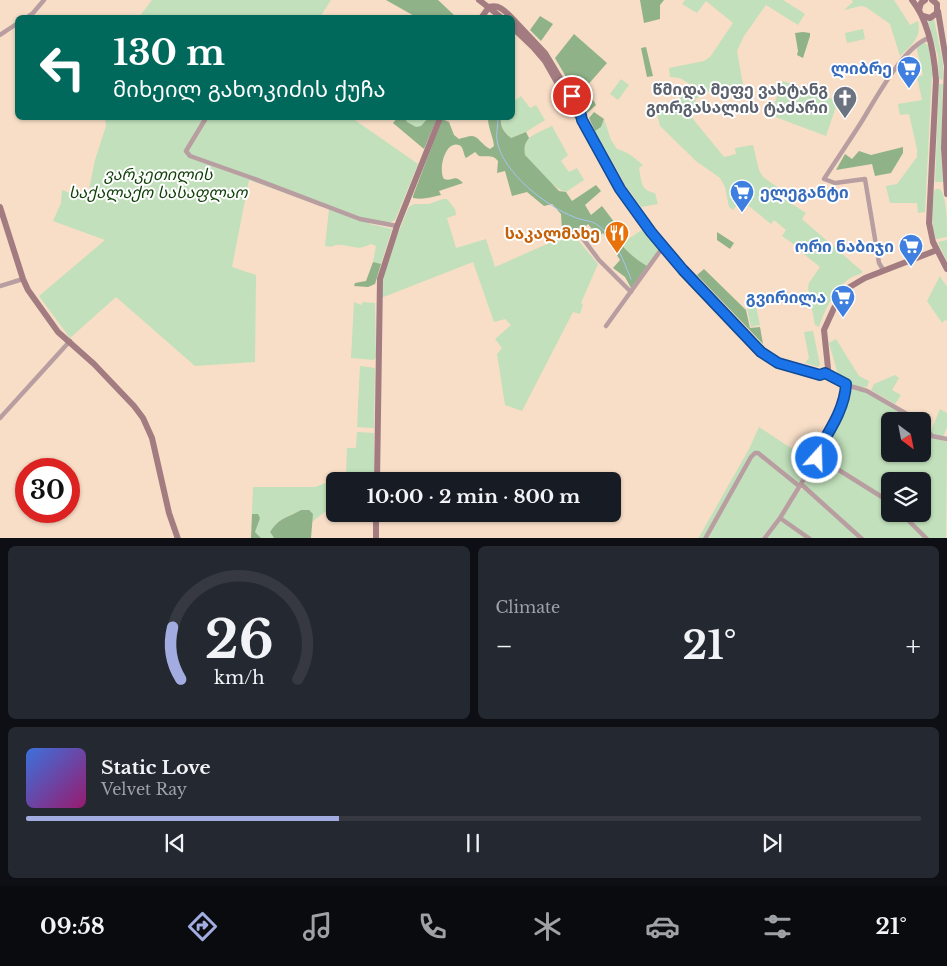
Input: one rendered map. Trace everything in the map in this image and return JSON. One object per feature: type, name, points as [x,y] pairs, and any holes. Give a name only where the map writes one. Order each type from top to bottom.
[{"type":"street","points":[[31,15],[44,0]]},
{"type":"street","points":[[479,0],[498,15]]},
{"type":"street","points":[[912,0],[921,13],[934,58],[936,80],[929,223],[931,236],[947,269]]},
{"type":"street","points":[[921,13],[921,3],[925,0]]},
{"type":"street","points":[[932,0],[938,9],[946,56],[944,148],[947,192]]},
{"type":"street","points":[[921,13],[930,18],[935,15],[942,0]]},
{"type":"street","points":[[483,15],[489,7],[495,5],[509,15]]},
{"type":"street","points":[[515,21],[546,53],[576,104],[582,120],[620,189],[663,247],[761,352],[773,360],[787,367],[820,375],[825,373],[828,368],[824,330],[834,308],[848,288],[865,278],[937,250]]},
{"type":"street","points":[[0,35],[15,25]]},
{"type":"street","points":[[515,30],[545,62],[576,114],[582,120]]},
{"type":"street","points":[[884,271],[879,263],[864,179],[835,183],[824,179],[899,64],[921,40],[929,38]]},
{"type":"street","points":[[936,80],[946,81]]},
{"type":"street","points":[[205,120],[186,151],[190,156],[360,219],[397,226]]},
{"type":"street","points":[[377,472],[380,279],[397,226],[439,120]]},
{"type":"street","points":[[931,188],[940,185],[947,192]]},
{"type":"street","points":[[0,207],[28,290],[58,332],[117,386],[144,418],[152,438],[169,513],[178,538]]},
{"type":"street","points":[[578,232],[599,260],[631,292]]},
{"type":"street","points":[[606,326],[663,247]]},
{"type":"street","points":[[0,286],[23,279]]},
{"type":"street","points":[[0,418],[70,341]]},
{"type":"street","points":[[825,373],[846,384],[867,391],[903,412]]},
{"type":"street","points":[[764,538],[780,518],[818,457],[816,454],[843,401],[846,384]]},
{"type":"street","points":[[931,435],[947,439]]},
{"type":"street","points":[[705,538],[751,457],[758,453],[800,485],[861,538]]},
{"type":"street","points":[[818,457],[881,496]]},
{"type":"street","points":[[780,518],[810,538]]},
{"type":"street","points":[[376,522],[376,538]]},
{"type":"street","points":[[910,522],[927,538]]},
{"type":"green space","points":[[152,0],[331,0],[321,15],[141,15]]},
{"type":"green space","points":[[386,0],[438,0],[454,15],[412,15]]},
{"type":"green space","points":[[640,0],[664,0],[660,5],[660,19],[644,23]]},
{"type":"green space","points":[[685,0],[783,0],[805,14],[798,25],[766,5],[744,36],[737,51],[743,85],[706,92],[697,98],[691,112],[693,119],[724,157],[736,154],[735,148],[753,145],[759,170],[763,177],[787,194],[784,199],[806,213],[802,219],[863,272],[846,281],[836,292],[824,313],[819,327],[815,325],[808,288],[809,283],[820,267],[801,252],[802,250],[782,236],[786,230],[774,220],[771,224],[744,202],[739,202],[733,210],[729,207],[725,187],[720,178],[696,161],[660,126],[657,114],[661,102],[675,104],[691,85],[680,78],[670,77],[669,68],[704,61],[710,57],[733,23],[706,1],[697,13],[682,4]]},
{"type":"green space","points":[[852,0],[894,0],[910,25],[918,21],[919,32],[915,40],[900,56],[890,24],[866,7],[861,6],[844,10],[853,2]]},
{"type":"green space","points":[[540,16],[553,24],[541,41],[530,30]]},
{"type":"green space","points":[[934,19],[943,63],[943,79],[941,80],[939,78],[938,56],[928,21]]},
{"type":"green space","points":[[863,29],[865,39],[847,43],[845,33]]},
{"type":"green space","points":[[795,33],[810,33],[810,36],[803,58],[797,55]]},
{"type":"green space","points":[[574,34],[607,63],[586,87],[596,105],[587,113],[555,58]]},
{"type":"green space","points":[[923,43],[927,44],[929,48],[932,72],[925,212],[918,213],[917,203],[890,203],[886,186],[897,184],[917,157],[909,114],[900,115],[898,104],[922,100],[917,77],[923,75],[916,46]]},
{"type":"green space","points":[[646,47],[653,76],[647,77],[641,48]]},
{"type":"green space","points":[[621,79],[629,85],[618,100],[610,94]]},
{"type":"green space","points":[[783,81],[838,101],[826,136],[770,115]]},
{"type":"green space","points":[[939,84],[943,84],[941,152],[943,182],[935,182]]},
{"type":"green space","points":[[521,96],[530,108],[536,105],[545,120],[526,132],[511,138],[503,130],[501,120],[515,120],[515,100]]},
{"type":"green space","points":[[594,112],[604,119],[601,127],[595,131],[589,118]]},
{"type":"green space","points":[[604,119],[611,140],[617,149],[628,154],[643,165],[639,168],[642,185],[650,192],[655,193],[658,204],[641,207],[626,186],[595,131],[601,127]]},
{"type":"green space","name":"ვარკეთილის საქალაქო სასაფლაო","points":[[105,120],[355,120],[418,164],[395,220],[389,223],[371,220],[370,224],[392,229],[381,264],[373,262],[376,246],[371,244],[359,248],[339,245],[325,246],[329,209],[249,180],[232,267],[256,275],[255,362],[195,366],[116,297],[70,338],[39,296],[105,240],[53,221],[61,203],[62,190],[87,199],[95,160],[106,126]]},
{"type":"green space","points":[[395,120],[406,120],[416,127],[421,126],[426,120],[436,120],[424,149],[393,123]]},
{"type":"green space","points":[[406,120],[426,120],[421,126],[415,128]]},
{"type":"green space","points":[[442,120],[449,122],[454,135],[459,139],[474,136],[490,149],[494,146],[488,120],[501,120],[503,129],[511,138],[526,132],[529,138],[525,146],[525,155],[559,191],[566,192],[572,201],[596,185],[601,191],[585,205],[591,215],[602,206],[618,227],[615,233],[624,248],[647,266],[631,288],[625,277],[613,268],[620,260],[603,233],[598,237],[588,224],[583,229],[576,228],[572,233],[565,236],[562,231],[561,214],[552,204],[544,206],[527,192],[512,196],[505,171],[497,173],[498,161],[494,157],[479,156],[475,152],[466,158],[461,146],[454,145],[450,147],[442,163],[442,175],[444,179],[455,178],[463,183],[439,191],[441,195],[413,198]]},
{"type":"green space","points":[[552,126],[568,155],[561,161],[569,172],[577,168],[584,180],[566,192],[556,187],[532,165],[525,154],[524,149],[527,140]]},
{"type":"green space","points":[[903,147],[903,153],[891,173],[875,176],[872,164],[836,170],[845,154],[852,159],[859,151],[871,155]]},
{"type":"green space","points":[[940,189],[944,198],[947,237],[936,239],[932,215],[934,191]]},
{"type":"green space","points":[[447,199],[455,209],[456,215],[447,218],[456,248],[486,239],[495,267],[572,233],[598,264],[581,303],[583,304],[580,314],[573,312],[522,411],[505,405],[497,354],[502,348],[495,339],[511,325],[505,319],[494,322],[473,262],[381,298],[387,263],[409,207],[414,204],[429,204]]},
{"type":"green space","points":[[618,227],[627,240],[643,229],[659,249],[647,266],[624,248],[615,233]]},
{"type":"green space","points":[[717,232],[734,243],[730,249],[717,240]]},
{"type":"green space","points":[[947,240],[947,262],[938,242]]},
{"type":"green space","points":[[373,262],[381,264],[375,284],[368,287],[354,286],[355,283],[366,281]]},
{"type":"green space","points":[[704,269],[746,310],[750,328],[760,327],[763,344],[697,275]]},
{"type":"green space","points":[[940,276],[947,287],[947,321],[945,320],[942,323],[927,301]]},
{"type":"green space","points":[[354,302],[361,305],[363,302],[375,303],[376,357],[374,360],[351,358]]},
{"type":"green space","points":[[756,306],[760,325],[751,327],[747,308]]},
{"type":"green space","points":[[813,331],[820,365],[818,367],[805,363],[809,358],[804,332]]},
{"type":"green space","points":[[836,339],[859,376],[869,381],[867,387],[857,386],[839,378],[829,343]]},
{"type":"green space","points":[[360,366],[375,368],[374,428],[357,427]]},
{"type":"green space","points":[[895,375],[899,378],[892,390],[901,395],[895,404],[871,390],[874,384]]},
{"type":"green space","points":[[852,388],[866,392],[902,412],[881,412],[881,462],[931,462],[931,437],[947,442],[946,538],[864,538],[805,486],[807,477],[847,389]]},
{"type":"green space","points":[[940,409],[947,413],[947,427],[943,437],[931,433]]},
{"type":"green space","points":[[759,427],[809,460],[811,456],[815,458],[779,516],[762,538],[699,538],[749,449]]},
{"type":"green space","points":[[357,432],[374,433],[374,472],[346,472],[347,448],[356,448]]},
{"type":"green space","points":[[326,483],[326,511],[312,522],[313,514],[301,510],[277,523],[270,532],[274,538],[261,538],[255,532],[258,514],[252,514],[253,487],[315,487]]},
{"type":"green space","points":[[804,488],[859,538],[768,538],[800,490]]},
{"type":"green space","points":[[301,510],[309,510],[313,514],[311,538],[274,538],[270,532],[277,523]]},
{"type":"green space","points":[[252,514],[258,514],[260,518],[255,532],[261,538],[251,538]]},
{"type":"waterway","points":[[498,120],[497,141],[501,153],[517,176],[527,187],[551,205],[574,217],[593,223],[605,231],[618,250],[631,279]]},
{"type":"place","name":"ლიბრე","points":[[909,89]]},
{"type":"place","name":"წმიდა მეფე ვახტანგ გორგასალის ტაძარი","points":[[845,119]]},
{"type":"place","name":"ელეგანტი","points":[[742,213]]},
{"type":"place","name":"საკალმახე","points":[[617,254]]},
{"type":"place","name":"ორი ნაბიჯი","points":[[911,267]]},
{"type":"place","name":"გვირილა","points":[[843,318]]},
{"type":"route","points":[[572,96],[580,111],[582,120],[620,189],[658,242],[714,303],[761,352],[773,360],[787,367],[805,372],[820,375],[825,373],[846,384],[843,401],[816,454],[817,458]]}]
